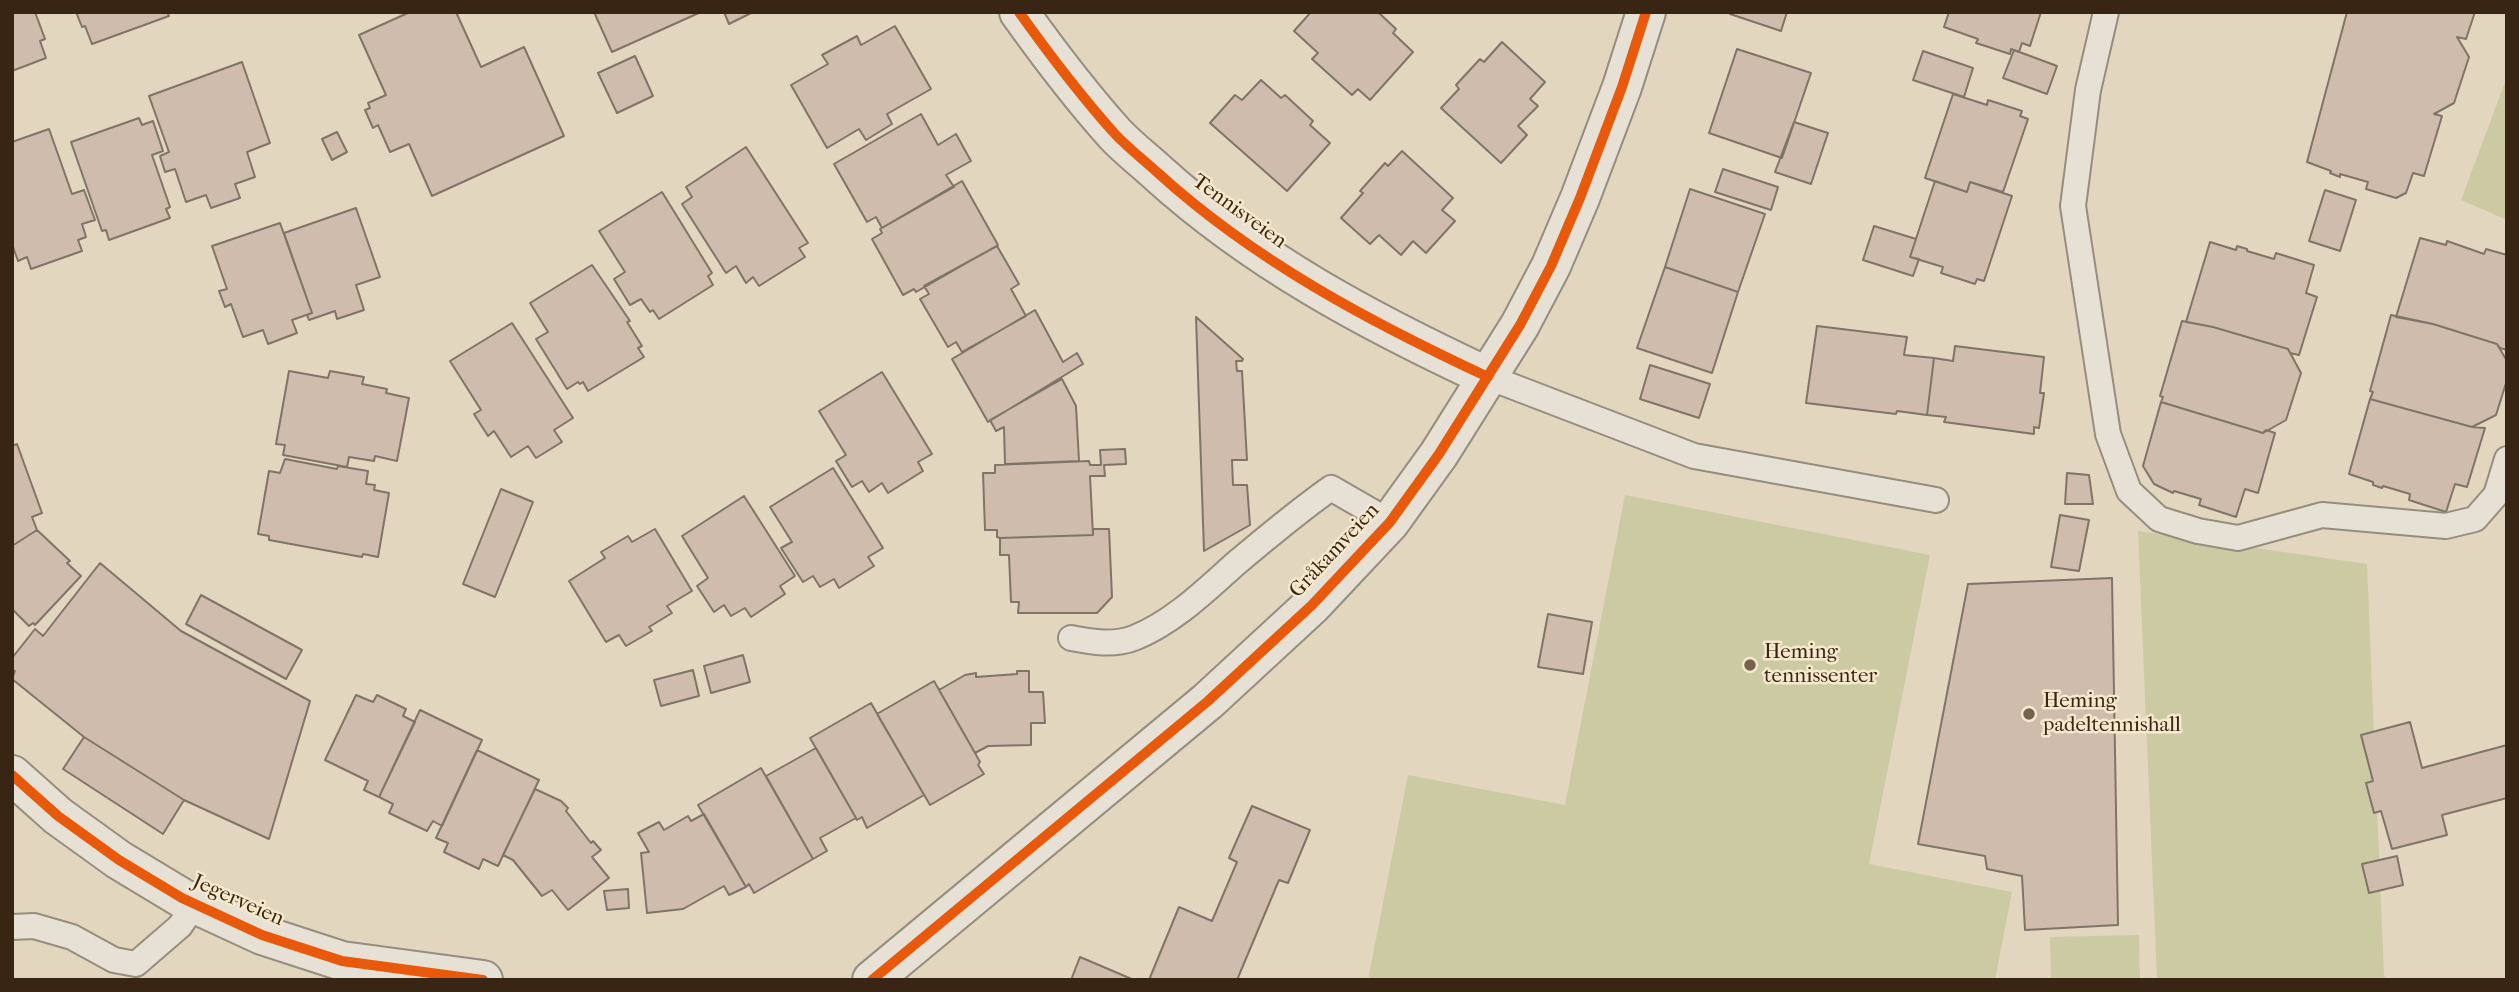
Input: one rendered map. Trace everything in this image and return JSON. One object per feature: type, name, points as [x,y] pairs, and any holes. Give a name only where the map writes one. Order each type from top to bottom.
[{"type":"street","name":"Tennisveien","points":[[1019,12],[1066,77],[1117,136],[1186,199],[1248,246],[1331,298],[1488,377]]},
{"type":"street","name":"Gråkamveien","points":[[873,980],[1208,701],[1312,606],[1390,522],[1440,454],[1520,325],[1551,266],[1590,173],[1646,12]]},
{"type":"street","name":"Jegerveien","points":[[12,775],[58,816],[118,860],[195,904],[262,935],[342,961],[483,980]]},
{"type":"lane","points":[[2106,12],[2088,90],[2073,206],[2108,434],[2129,491],[2159,519],[2198,531],[2238,538],[2322,515],[2446,526],[2475,519],[2496,495],[2507,459]]},
{"type":"lane","points":[[1488,377],[1521,387],[1694,456],[1936,500]]},
{"type":"lane","points":[[1070,638],[1101,643],[1132,639],[1159,625],[1197,598],[1292,516],[1331,488],[1390,522]]},
{"type":"lane","points":[[12,927],[34,926],[72,937],[114,960],[136,964],[180,926],[195,904]]},
{"type":"shaded area","points":[[2507,77],[2507,220],[2461,200]]},
{"type":"shaded area","name":"Heming tennissenter","points":[[1625,495],[1930,555],[1869,864],[2012,892],[1995,980],[1368,980],[1408,775],[1565,805]]},
{"type":"shaded area","points":[[2138,531],[2367,564],[2384,976],[2389,980],[2157,980]]},
{"type":"shaded area","points":[[2139,935],[2140,980],[2051,980],[2050,937]]},
{"type":"building","points":[[12,12],[35,12],[45,39],[40,41],[46,58],[12,71]]},
{"type":"building","points":[[76,12],[167,12],[169,16],[92,44]]},
{"type":"building","points":[[410,12],[456,12],[481,67],[524,47],[564,136],[432,196],[409,144],[390,152],[378,125],[373,128],[365,110],[370,108],[368,103],[386,95],[359,35]]},
{"type":"building","points":[[594,12],[701,12],[612,52]]},
{"type":"building","points":[[724,12],[753,12],[729,24]]},
{"type":"building","points":[[1311,12],[1378,12],[1396,29],[1393,33],[1413,52],[1370,100],[1358,89],[1352,95],[1312,59],[1318,53],[1294,31]]},
{"type":"building","points":[[1787,12],[1781,31],[1730,14]]},
{"type":"building","points":[[1949,12],[2041,12],[2030,46],[2022,43],[2019,52],[2011,49],[2010,54],[1976,43],[1978,39],[1944,27]]},
{"type":"building","points":[[2347,12],[2475,12],[2466,39],[2457,37],[2469,57],[2454,103],[2434,114],[2442,116],[2424,176],[2413,173],[2406,193],[2396,198],[2366,189],[2368,182],[2340,174],[2340,177],[2307,162]]},
{"type":"building","points":[[895,26],[931,89],[887,114],[892,124],[866,140],[859,129],[827,148],[791,85],[828,64],[822,55],[857,36],[861,45]]},
{"type":"building","points":[[1502,42],[1545,82],[1530,99],[1538,106],[1518,126],[1527,135],[1501,163],[1441,108],[1459,89],[1456,85],[1480,59],[1484,62]]},
{"type":"building","points":[[1737,49],[1811,73],[1782,158],[1709,133]]},
{"type":"building","points":[[2014,50],[2057,66],[2047,94],[2003,78]]},
{"type":"building","points":[[1923,51],[1973,68],[1964,97],[1913,80]]},
{"type":"building","points":[[635,56],[653,96],[617,113],[598,73]]},
{"type":"building","points":[[242,62],[270,143],[247,152],[255,177],[235,184],[240,198],[211,208],[206,195],[186,202],[175,169],[165,172],[160,156],[169,152],[149,96]]},
{"type":"building","points":[[1261,80],[1281,98],[1285,95],[1313,121],[1310,125],[1330,143],[1287,191],[1210,123],[1235,95],[1242,100]]},
{"type":"building","points":[[1953,94],[1987,105],[1988,100],[2022,111],[2020,116],[2028,119],[2003,192],[1970,182],[1967,192],[1925,178]]},
{"type":"building","points":[[921,114],[938,145],[956,134],[971,161],[946,175],[954,187],[882,228],[876,217],[867,222],[834,164]]},
{"type":"building","points":[[139,118],[142,125],[153,121],[163,151],[152,155],[170,207],[166,209],[170,218],[109,240],[106,230],[102,231],[71,142]]},
{"type":"building","points":[[1794,122],[1828,133],[1811,184],[1775,172]]},
{"type":"building","points":[[49,129],[72,194],[84,190],[95,220],[82,224],[86,237],[78,240],[82,251],[31,269],[27,257],[18,261],[12,244],[12,142]]},
{"type":"building","points":[[337,132],[347,152],[332,160],[322,139]]},
{"type":"building","points":[[746,147],[808,243],[799,248],[805,257],[759,286],[753,277],[746,283],[736,266],[726,273],[682,204],[692,197],[686,187]]},
{"type":"building","points":[[1402,151],[1453,198],[1442,210],[1455,221],[1426,253],[1413,241],[1401,255],[1379,235],[1370,244],[1341,218],[1385,163],[1388,166]]},
{"type":"building","points":[[1723,169],[1778,187],[1771,210],[1715,192]]},
{"type":"building","points":[[962,181],[998,245],[916,292],[914,289],[903,295],[872,239],[882,233],[880,229]]},
{"type":"building","points":[[1935,181],[1967,192],[1970,182],[2012,196],[1984,281],[1977,279],[1975,284],[1941,273],[1943,267],[1910,257]]},
{"type":"building","points":[[1690,189],[1765,214],[1738,292],[1665,267]]},
{"type":"building","points":[[2325,190],[2356,200],[2340,251],[2309,241]]},
{"type":"building","points":[[662,192],[712,273],[708,276],[713,285],[659,319],[641,299],[630,305],[614,279],[625,272],[599,231]]},
{"type":"building","points":[[356,208],[380,277],[356,285],[364,310],[337,319],[335,311],[309,320],[307,315],[312,313],[284,233]]},
{"type":"building","points":[[280,223],[312,313],[292,320],[297,333],[268,344],[263,330],[243,337],[231,304],[225,307],[219,291],[227,289],[212,246]]},
{"type":"building","points":[[1874,226],[1916,239],[1910,257],[1919,259],[1913,276],[1863,260]]},
{"type":"building","points":[[2420,238],[2446,245],[2447,241],[2484,254],[2486,249],[2507,255],[2507,350],[2497,344],[2433,324],[2396,317]]},
{"type":"building","points":[[2210,242],[2236,250],[2237,246],[2274,259],[2276,253],[2314,265],[2306,293],[2317,297],[2299,355],[2290,353],[2288,349],[2213,327],[2186,322]]},
{"type":"building","points":[[997,246],[1019,284],[1011,289],[1026,316],[962,352],[956,342],[948,347],[920,299],[929,294],[924,286]]},
{"type":"building","points":[[592,265],[630,321],[627,322],[642,346],[638,348],[644,357],[588,391],[583,382],[567,389],[536,339],[548,332],[530,303]]},
{"type":"building","points":[[1665,267],[1738,292],[1712,373],[1637,348]]},
{"type":"building","points":[[1035,310],[1063,362],[1077,353],[1083,364],[988,422],[952,359]]},
{"type":"building","points":[[2391,315],[2433,324],[2497,344],[2507,361],[2507,380],[2496,415],[2472,427],[2370,399]]},
{"type":"building","points":[[1196,317],[1243,359],[1236,361],[1237,371],[1242,371],[1247,460],[1232,460],[1233,485],[1247,485],[1250,525],[1204,551]]},
{"type":"building","points":[[2182,321],[2213,327],[2288,349],[2301,373],[2286,420],[2263,433],[2161,402],[2163,397],[2160,396]]},
{"type":"building","points":[[512,323],[573,418],[554,430],[562,442],[536,458],[528,446],[511,457],[494,431],[488,436],[474,414],[481,410],[450,361]]},
{"type":"building","points":[[1817,326],[1907,337],[1904,355],[1934,358],[1927,415],[1806,403]]},
{"type":"building","points":[[1955,346],[2044,357],[2040,393],[2044,393],[2039,428],[2034,427],[2034,434],[1944,422],[1946,417],[1927,415],[1934,358],[1953,361]]},
{"type":"building","points":[[1650,365],[1710,384],[1699,418],[1640,399]]},
{"type":"building","points":[[289,371],[328,378],[330,371],[364,377],[362,384],[387,389],[386,393],[409,398],[397,461],[375,456],[374,461],[349,457],[347,467],[283,455],[285,445],[276,444]]},
{"type":"building","points":[[882,372],[932,454],[918,462],[923,471],[888,493],[882,483],[869,492],[862,481],[852,487],[836,461],[846,455],[819,411]]},
{"type":"building","points":[[1062,379],[1076,406],[1079,461],[1005,464],[1004,427],[996,431],[990,420]]},
{"type":"building","points":[[2370,399],[2472,427],[2485,428],[2467,487],[2455,484],[2446,512],[2409,500],[2410,494],[2383,486],[2382,488],[2349,474]]},
{"type":"building","points":[[2161,402],[2263,433],[2266,430],[2275,433],[2258,493],[2245,489],[2236,517],[2199,505],[2201,499],[2174,491],[2173,493],[2154,484],[2143,466]]},
{"type":"building","points":[[17,444],[42,513],[32,517],[37,530],[12,546],[12,446]]},
{"type":"building","points":[[1125,449],[1126,464],[1104,465],[1105,476],[1090,476],[1093,535],[1000,538],[997,537],[997,530],[985,530],[983,473],[995,473],[995,465],[1089,461],[1090,465],[1101,465],[1100,450]]},
{"type":"building","points":[[285,459],[337,469],[338,466],[368,471],[366,484],[375,485],[374,490],[389,493],[378,557],[363,554],[362,557],[269,540],[269,536],[258,534],[269,471],[280,473]]},
{"type":"building","points":[[833,468],[883,548],[868,557],[874,566],[839,588],[834,579],[820,587],[813,576],[803,582],[781,548],[792,542],[770,507]]},
{"type":"building","points":[[2067,473],[2089,475],[2093,504],[2065,504]]},
{"type":"building","points":[[501,489],[533,502],[495,597],[463,584]]},
{"type":"building","points":[[744,496],[795,576],[780,586],[785,594],[751,617],[745,608],[731,616],[724,605],[714,612],[697,586],[708,578],[682,536]]},
{"type":"building","points":[[2060,515],[2089,520],[2079,571],[2051,567]]},
{"type":"building","points":[[655,529],[692,591],[667,606],[672,613],[649,627],[652,631],[626,646],[619,635],[606,642],[569,581],[605,558],[601,552],[628,536],[632,542]]},
{"type":"building","points":[[1093,529],[1109,529],[1112,597],[1097,613],[1018,613],[1019,602],[1011,602],[1009,555],[1000,555],[1000,538],[1093,535]]},
{"type":"building","points":[[37,530],[70,561],[67,563],[81,576],[35,625],[33,623],[29,626],[12,609],[12,546]]},
{"type":"building","points":[[100,563],[181,631],[310,701],[269,839],[184,800],[84,737],[12,679],[15,671],[12,669],[12,658],[35,629],[43,636]]},
{"type":"building","name":"Heming padeltennishall","points":[[2112,578],[2118,925],[2025,930],[2022,876],[1987,869],[1985,856],[1918,844],[1968,584]]},
{"type":"building","points":[[201,595],[302,650],[286,679],[186,624]]},
{"type":"building","points":[[1548,614],[1592,622],[1583,674],[1538,667]]},
{"type":"building","points":[[743,655],[750,682],[711,693],[704,666]]},
{"type":"building","points":[[693,670],[699,696],[661,706],[654,680]]},
{"type":"building","points":[[1017,671],[1029,671],[1029,692],[1043,692],[1045,723],[1031,723],[1031,745],[988,746],[975,753],[939,690],[965,675],[976,673],[976,677],[1017,674]]},
{"type":"building","points":[[934,681],[980,762],[978,765],[984,774],[930,805],[877,714]]},
{"type":"building","points":[[356,695],[373,702],[377,695],[406,709],[403,716],[415,722],[379,797],[364,790],[368,781],[325,760]]},
{"type":"building","points":[[871,703],[924,795],[867,828],[862,817],[857,820],[810,738]]},
{"type":"building","points":[[420,710],[482,740],[442,826],[433,821],[427,831],[389,813],[393,804],[379,797]]},
{"type":"building","points":[[2410,722],[2422,768],[2507,745],[2507,798],[2442,815],[2447,835],[2392,849],[2381,811],[2374,813],[2366,783],[2373,781],[2361,735]]},
{"type":"building","points":[[84,737],[184,800],[163,834],[63,769]]},
{"type":"building","points":[[816,748],[856,818],[820,838],[827,851],[813,859],[766,776]]},
{"type":"building","points":[[477,750],[539,780],[498,866],[483,859],[479,869],[444,852],[448,843],[436,838]]},
{"type":"building","points":[[761,768],[813,859],[754,893],[749,884],[746,887],[698,805]]},
{"type":"building","points":[[535,789],[561,801],[568,808],[566,811],[591,843],[593,841],[601,850],[592,857],[609,878],[568,910],[552,890],[542,896],[513,860],[503,855]]},
{"type":"building","points":[[1252,806],[1310,830],[1288,883],[1279,880],[1237,980],[1149,980],[1179,907],[1212,921],[1237,862],[1229,858]]},
{"type":"building","points":[[704,814],[746,887],[729,895],[724,886],[683,909],[647,913],[641,853],[649,852],[638,833],[659,822],[664,830],[688,816],[691,821]]},
{"type":"building","points":[[2397,856],[2403,885],[2369,893],[2362,864]]},
{"type":"building","points":[[628,889],[629,908],[607,910],[604,891]]},
{"type":"building","points":[[1080,957],[1134,980],[1071,980]]},
{"type":"cycle path","points":[[1019,12],[1065,74],[1115,134],[1195,205],[1274,262],[1315,287],[1400,334],[1488,377]]},
{"type":"cycle path","points":[[872,980],[1208,701],[1312,605],[1390,522],[1439,454],[1520,325],[1551,266],[1622,87],[1646,12]]},
{"type":"cycle path","points":[[12,775],[58,816],[119,860],[182,898],[262,935],[342,961],[483,980]]},
{"type":"place","name":"Heming tennissenter","points":[[1750,665]]},
{"type":"place","name":"Heming padeltennishall","points":[[2029,714]]}]
